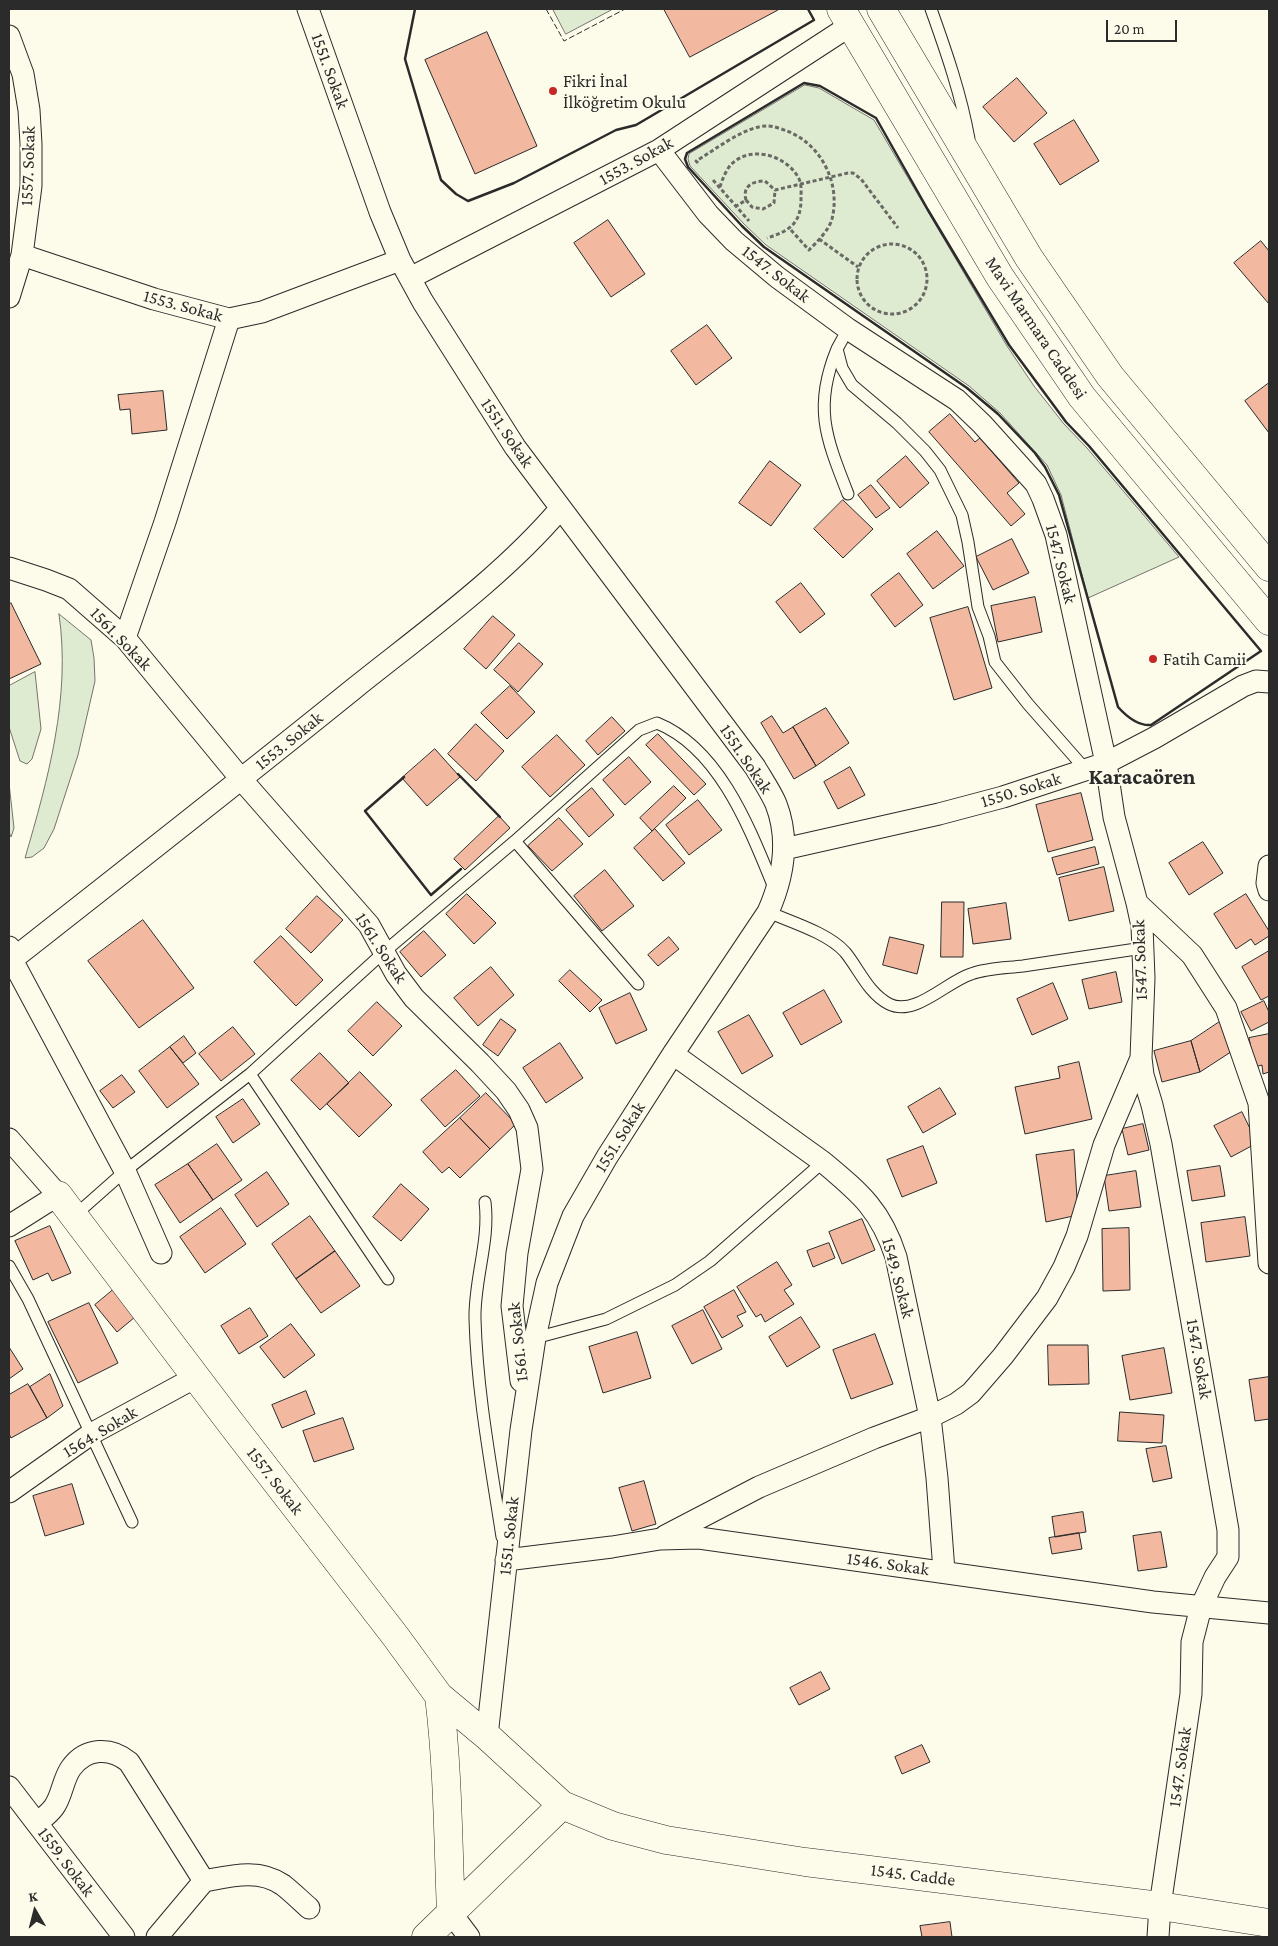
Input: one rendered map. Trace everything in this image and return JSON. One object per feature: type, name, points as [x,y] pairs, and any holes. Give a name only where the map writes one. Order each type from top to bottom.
[{"type":"street","name":"1551. Sokak","points":[[308,9],[380,212],[405,269],[423,302],[515,447],[756,767],[776,804],[783,829],[784,849],[772,903],[607,1156],[573,1216],[547,1283],[535,1338],[525,1402],[487,1736]]},
{"type":"street","points":[[882,9],[1030,258],[1110,376],[1269,567]]},
{"type":"street","name":"1553. Sokak","points":[[22,255],[154,299],[229,319],[262,312],[405,269],[659,150],[846,17]]},
{"type":"street","name":"Mavi Marmara Caddesi","points":[[846,17],[1000,278],[1082,397],[1269,621]]},
{"type":"street","name":"1557. Sokak","points":[[9,38],[23,74],[30,110],[31,186],[22,255],[9,297]]},
{"type":"street","name":"1547. Sokak","points":[[659,150],[716,222],[734,241],[770,271],[848,329],[957,400],[982,424],[1036,484],[1044,499],[1056,535],[1106,763],[1120,840],[1137,903],[1143,948],[1141,1058],[1143,1075],[1152,1105],[1166,1172],[1228,1530],[1228,1557],[1215,1577],[1201,1607],[1192,1642],[1191,1694],[1160,1906],[1158,1937]]},
{"type":"street","points":[[125,638],[165,522],[229,319]]},
{"type":"street","name":"1553. Sokak","points":[[10,956],[241,779],[456,606],[537,536],[560,509]]},
{"type":"street","name":"1561. Sokak","points":[[9,568],[69,589],[125,638],[241,779],[369,925],[396,974],[414,998],[506,1091],[519,1110],[527,1128],[532,1169],[517,1253],[512,1306],[525,1402]]},
{"type":"street","name":"1550. Sokak","points":[[784,849],[938,814],[1003,797],[1086,770],[1106,763],[1154,738],[1243,686],[1256,680],[1269,682]]},
{"type":"street","points":[[1269,866],[1266,883],[1269,890]]},
{"type":"street","points":[[1137,903],[1192,954],[1226,1008],[1260,1104],[1269,1263]]},
{"type":"street","points":[[10,956],[125,1171],[161,1254]]},
{"type":"street","name":"1549. Sokak","points":[[673,1054],[823,1162],[864,1198],[878,1216],[889,1235],[896,1257],[930,1417],[944,1571]]},
{"type":"street","points":[[660,1539],[759,1487],[874,1438],[930,1417],[956,1404],[971,1393],[1003,1356],[1047,1298],[1067,1259],[1104,1145],[1141,1058]]},
{"type":"street","name":"1557. Sokak","points":[[9,1139],[58,1195],[439,1696],[487,1736],[562,1805]]},
{"type":"street","points":[[9,1226],[58,1195]]},
{"type":"street","name":"1564. Sokak","points":[[9,1492],[91,1434],[196,1377]]},
{"type":"street","name":"1546. Sokak","points":[[506,1560],[660,1539],[699,1538],[944,1571],[1153,1602],[1269,1613]]},
{"type":"street","points":[[439,1696],[444,1737],[451,1913],[468,1937]]},
{"type":"street","points":[[37,1823],[55,1806],[71,1769],[76,1763],[91,1754],[112,1751],[129,1762],[204,1881]]},
{"type":"street","name":"1559. Sokak","points":[[9,1787],[124,1937]]},
{"type":"street","points":[[426,1937],[562,1805]]},
{"type":"street","name":"1545. Cadde","points":[[562,1805],[613,1826],[666,1840],[805,1862],[1160,1906],[1269,1923]]},
{"type":"street","points":[[156,1937],[204,1881],[243,1874],[270,1878],[283,1885],[309,1908]]},
{"type":"lane","points":[[931,9],[965,117],[973,164]]},
{"type":"lane","points":[[848,329],[828,369],[824,394],[824,423],[834,458],[848,494]]},
{"type":"lane","points":[[837,349],[842,368],[852,385],[897,423],[925,450],[940,470],[962,515],[978,607],[989,636],[995,662],[1028,704],[1086,770]]},
{"type":"lane","points":[[73,1217],[125,1171],[250,1074],[384,952],[515,841],[639,730],[657,723],[671,729],[691,745],[713,768],[731,794],[747,825],[772,903],[807,929],[834,943],[844,952],[876,995],[890,1005],[905,1006],[922,1003],[943,987],[972,973],[1143,948]]},
{"type":"lane","points":[[515,841],[638,984]]},
{"type":"lane","points":[[250,1074],[388,1279]]},
{"type":"lane","points":[[535,1338],[606,1319],[675,1285],[710,1261],[823,1162]]},
{"type":"lane","points":[[486,1202],[487,1219],[475,1316],[476,1334],[479,1376],[506,1560]]},
{"type":"lane","points":[[9,1266],[28,1299],[132,1522]]},
{"type":"path","points":[[702,168],[696,161],[744,132],[768,126],[797,135],[820,157],[830,177],[833,194],[831,221],[809,250],[790,230]]},
{"type":"path","points":[[720,187],[730,166],[740,158],[762,154],[775,157],[789,165],[799,177],[801,184],[799,217],[790,230],[766,239],[761,233]]},
{"type":"path","points":[[775,190],[848,173],[853,174],[861,179],[898,228]]},
{"type":"path","points":[[708,174],[751,222]]},
{"type":"path","points":[[754,182],[765,182],[775,190],[774,203],[763,210],[752,207],[746,200],[746,188],[754,182]]},
{"type":"path","points":[[716,222],[746,200]]},
{"type":"path","points":[[819,239],[858,267]]},
{"type":"path","points":[[885,245],[906,246],[919,256],[926,267],[928,278],[926,291],[918,303],[909,310],[890,315],[879,312],[869,306],[861,296],[856,275],[858,267],[874,249],[885,245]]},
{"type":"green space","points":[[553,9],[613,9],[566,34]]},
{"type":"green space","points":[[805,85],[819,88],[874,120],[1007,346],[1034,386],[1064,424],[1087,448],[1179,557],[1088,598],[1061,495],[1047,465],[1000,413],[969,386],[766,245],[690,166],[689,154]]},
{"type":"green space","points":[[59,614],[91,640],[95,681],[78,755],[54,829],[44,848],[32,857],[25,858],[49,768],[60,707],[62,645]]},
{"type":"green space","points":[[35,672],[41,729],[32,759],[27,764],[20,761],[9,727],[9,686]]},
{"type":"green space","points":[[9,783],[14,828],[11,837],[9,832]]},
{"type":"building","points":[[664,9],[777,9],[778,10],[690,57]]},
{"type":"building","points":[[487,32],[537,146],[475,174],[425,60]]},
{"type":"building","points":[[1017,78],[1047,113],[1014,142],[983,107]]},
{"type":"building","points":[[1074,120],[1099,161],[1060,185],[1034,144]]},
{"type":"building","points":[[608,220],[645,274],[611,297],[574,243]]},
{"type":"building","points":[[1261,241],[1269,251],[1269,304],[1234,263]]},
{"type":"building","points":[[707,325],[732,358],[696,385],[671,351]]},
{"type":"building","points":[[1269,383],[1269,433],[1245,401]]},
{"type":"building","points":[[163,391],[167,430],[132,434],[130,409],[120,410],[118,395]]},
{"type":"building","points":[[950,414],[975,442],[980,438],[1019,483],[1007,493],[1025,514],[1011,526],[929,432]]},
{"type":"building","points":[[906,456],[929,483],[900,508],[877,481]]},
{"type":"building","points":[[770,461],[801,485],[771,526],[739,503]]},
{"type":"building","points":[[871,485],[890,508],[876,518],[858,495]]},
{"type":"building","points":[[843,500],[873,529],[843,558],[814,529]]},
{"type":"building","points":[[937,531],[964,566],[933,589],[907,554]]},
{"type":"building","points":[[1012,539],[1029,573],[993,590],[976,557]]},
{"type":"building","points":[[899,573],[923,605],[895,627],[871,595]]},
{"type":"building","points":[[801,583],[825,614],[800,633],[776,602]]},
{"type":"building","points":[[1035,597],[1042,632],[998,642],[991,606]]},
{"type":"building","points":[[11,603],[41,664],[9,679],[9,605]]},
{"type":"building","points":[[968,607],[992,688],[954,700],[930,618]]},
{"type":"building","points":[[493,616],[515,635],[486,669],[464,649]]},
{"type":"building","points":[[519,643],[543,664],[518,692],[494,670]]},
{"type":"building","points":[[510,686],[535,712],[507,739],[481,713]]},
{"type":"building","points":[[826,708],[849,743],[816,766],[793,727]]},
{"type":"building","points":[[772,716],[783,733],[793,727],[816,766],[794,779],[761,723]]},
{"type":"building","points":[[612,717],[625,731],[598,755],[586,741]]},
{"type":"building","points":[[476,724],[504,751],[476,781],[448,754]]},
{"type":"building","points":[[658,734],[706,784],[694,795],[646,745]]},
{"type":"building","points":[[557,735],[585,765],[550,797],[522,767]]},
{"type":"building","points":[[435,749],[460,777],[427,806],[402,778]]},
{"type":"building","points":[[629,757],[651,782],[625,805],[603,780]]},
{"type":"building","points":[[850,767],[865,795],[838,809],[824,782]]},
{"type":"building","points":[[674,786],[686,798],[652,831],[640,818]]},
{"type":"building","points":[[592,788],[614,815],[589,837],[566,810]]},
{"type":"building","points":[[1081,793],[1093,840],[1048,852],[1036,805]]},
{"type":"building","points":[[698,800],[722,830],[689,855],[666,825]]},
{"type":"building","points":[[499,816],[510,828],[465,870],[454,859]]},
{"type":"building","points":[[559,818],[583,844],[552,871],[528,846]]},
{"type":"building","points":[[655,829],[685,863],[663,881],[634,848]]},
{"type":"building","points":[[1203,842],[1223,873],[1189,895],[1169,863]]},
{"type":"building","points":[[1095,847],[1099,864],[1057,875],[1052,858]]},
{"type":"building","points":[[1104,867],[1114,911],[1069,921],[1059,878]]},
{"type":"building","points":[[605,870],[634,906],[602,931],[574,896]]},
{"type":"building","points":[[467,894],[496,923],[474,944],[446,914]]},
{"type":"building","points":[[1246,894],[1269,931],[1269,936],[1255,945],[1251,939],[1236,949],[1214,914]]},
{"type":"building","points":[[317,896],[343,920],[311,953],[286,929]]},
{"type":"building","points":[[942,902],[964,902],[963,957],[941,957]]},
{"type":"building","points":[[1006,903],[1011,939],[973,944],[968,909]]},
{"type":"building","points":[[143,920],[194,988],[139,1028],[88,961]]},
{"type":"building","points":[[424,931],[446,955],[421,977],[400,952]]},
{"type":"building","points":[[281,936],[323,980],[296,1006],[254,962]]},
{"type":"building","points":[[669,937],[679,949],[658,966],[648,955]]},
{"type":"building","points":[[890,937],[924,945],[917,974],[883,965]]},
{"type":"building","points":[[1269,951],[1269,996],[1261,1000],[1242,967]]},
{"type":"building","points":[[491,967],[514,995],[478,1026],[454,998]]},
{"type":"building","points":[[570,970],[602,1000],[590,1012],[559,981]]},
{"type":"building","points":[[1116,972],[1122,1002],[1089,1009],[1082,980]]},
{"type":"building","points":[[1053,983],[1068,1019],[1032,1035],[1017,999]]},
{"type":"building","points":[[824,990],[842,1022],[801,1045],[783,1013]]},
{"type":"building","points":[[630,993],[647,1030],[616,1044],[599,1008]]},
{"type":"building","points":[[1264,1001],[1269,1012],[1269,1022],[1251,1031],[1241,1012]]},
{"type":"building","points":[[377,1002],[402,1026],[373,1056],[348,1031]]},
{"type":"building","points":[[749,1015],[773,1056],[742,1074],[718,1032]]},
{"type":"building","points":[[501,1019],[516,1030],[498,1056],[483,1045]]},
{"type":"building","points":[[1221,1021],[1237,1048],[1200,1072],[1191,1041]]},
{"type":"building","points":[[233,1027],[255,1054],[221,1081],[199,1054]]},
{"type":"building","points":[[1269,1034],[1269,1072],[1263,1074],[1262,1065],[1255,1067],[1249,1038]]},
{"type":"building","points":[[184,1036],[196,1053],[183,1063],[170,1047]]},
{"type":"building","points":[[1191,1041],[1200,1072],[1162,1082],[1154,1051]]},
{"type":"building","points":[[560,1043],[583,1078],[546,1103],[523,1068]]},
{"type":"building","points":[[170,1047],[199,1084],[167,1108],[139,1071]]},
{"type":"building","points":[[320,1053],[349,1083],[320,1110],[291,1080]]},
{"type":"building","points":[[1079,1062],[1092,1119],[1025,1134],[1015,1087],[1060,1078],[1058,1067]]},
{"type":"building","points":[[456,1070],[480,1096],[445,1127],[421,1100]]},
{"type":"building","points":[[360,1072],[392,1105],[359,1137],[327,1104]]},
{"type":"building","points":[[122,1075],[135,1092],[113,1108],[100,1091]]},
{"type":"building","points":[[940,1088],[956,1114],[923,1133],[908,1107]]},
{"type":"building","points":[[486,1093],[516,1124],[490,1149],[460,1118]]},
{"type":"building","points":[[243,1099],[260,1124],[233,1143],[216,1117]]},
{"type":"building","points":[[1242,1112],[1257,1143],[1231,1157],[1214,1126]]},
{"type":"building","points":[[460,1118],[490,1149],[460,1178],[449,1167],[442,1173],[423,1152]]},
{"type":"building","points":[[1143,1124],[1149,1150],[1128,1155],[1122,1129]]},
{"type":"building","points":[[217,1144],[242,1180],[213,1200],[188,1164]]},
{"type":"building","points":[[923,1146],[937,1183],[902,1197],[887,1160]]},
{"type":"building","points":[[1074,1150],[1078,1215],[1046,1222],[1036,1155]]},
{"type":"building","points":[[188,1164],[213,1200],[180,1223],[155,1185]]},
{"type":"building","points":[[1220,1166],[1225,1196],[1192,1201],[1187,1171]]},
{"type":"building","points":[[1136,1171],[1141,1207],[1109,1211],[1104,1176]]},
{"type":"building","points":[[267,1172],[289,1204],[257,1227],[235,1195]]},
{"type":"building","points":[[401,1184],[429,1209],[401,1241],[373,1217]]},
{"type":"building","points":[[221,1208],[246,1244],[205,1273],[180,1237]]},
{"type":"building","points":[[310,1216],[335,1251],[296,1279],[272,1244]]},
{"type":"building","points":[[1245,1217],[1250,1256],[1206,1262],[1201,1223]]},
{"type":"building","points":[[862,1219],[875,1250],[842,1264],[829,1232]]},
{"type":"building","points":[[50,1226],[71,1273],[52,1281],[48,1273],[33,1280],[15,1241]]},
{"type":"building","points":[[1129,1228],[1130,1290],[1103,1291],[1102,1229]]},
{"type":"building","points":[[829,1243],[835,1258],[813,1267],[807,1251]]},
{"type":"building","points":[[335,1251],[360,1286],[321,1313],[296,1279]]},
{"type":"building","points":[[777,1262],[792,1285],[784,1290],[794,1304],[765,1322],[761,1314],[756,1317],[737,1287]]},
{"type":"building","points":[[113,1290],[135,1317],[117,1332],[95,1305]]},
{"type":"building","points":[[734,1290],[746,1312],[737,1316],[743,1326],[722,1338],[704,1307]]},
{"type":"building","points":[[89,1303],[118,1363],[78,1383],[48,1322]]},
{"type":"building","points":[[250,1308],[268,1336],[239,1354],[221,1326]]},
{"type":"building","points":[[703,1310],[722,1349],[692,1364],[672,1326]]},
{"type":"building","points":[[801,1317],[820,1347],[787,1367],[769,1337]]},
{"type":"building","points":[[291,1324],[315,1355],[284,1378],[260,1347]]},
{"type":"building","points":[[637,1332],[651,1378],[603,1393],[589,1347]]},
{"type":"building","points":[[875,1334],[893,1384],[851,1399],[833,1350]]},
{"type":"building","points":[[1048,1345],[1088,1345],[1089,1384],[1049,1385]]},
{"type":"building","points":[[9,1347],[23,1369],[9,1379]]},
{"type":"building","points":[[1164,1348],[1172,1393],[1130,1400],[1122,1356]]},
{"type":"building","points":[[50,1374],[63,1406],[47,1418],[30,1387]]},
{"type":"building","points":[[1269,1377],[1269,1419],[1255,1421],[1249,1380]]},
{"type":"building","points":[[28,1384],[47,1418],[11,1438],[9,1434],[9,1395]]},
{"type":"building","points":[[306,1391],[315,1414],[282,1428],[272,1405]]},
{"type":"building","points":[[1120,1412],[1164,1415],[1162,1443],[1118,1441]]},
{"type":"building","points":[[343,1418],[354,1449],[314,1462],[303,1431]]},
{"type":"building","points":[[1166,1446],[1172,1478],[1153,1482],[1146,1449]]},
{"type":"building","points":[[644,1481],[656,1524],[632,1531],[619,1488]]},
{"type":"building","points":[[72,1484],[84,1524],[45,1536],[33,1496]]},
{"type":"building","points":[[1083,1512],[1086,1532],[1055,1537],[1052,1517]]},
{"type":"building","points":[[1161,1532],[1167,1567],[1138,1571],[1133,1536]]},
{"type":"building","points":[[1079,1533],[1082,1549],[1052,1554],[1049,1538]]},
{"type":"building","points":[[821,1672],[830,1689],[799,1705],[790,1688]]},
{"type":"building","points":[[922,1745],[930,1762],[902,1774],[895,1757]]},
{"type":"building","points":[[950,1922],[952,1937],[922,1937],[920,1926]]},
{"type":"fence","points":[[546,9],[564,41],[625,9]]},
{"type":"wall","points":[[415,9],[405,59],[441,180],[456,194],[468,201],[514,183],[616,130],[636,125],[814,20],[808,9]]},
{"type":"wall","points":[[804,83],[820,86],[876,118],[928,210],[1009,345],[1066,422],[1089,446],[1261,651],[1151,725],[1133,720],[1118,707],[1059,495],[1045,467],[1035,453],[998,414],[967,388],[764,247],[688,167],[685,159],[687,153],[804,83]]},
{"type":"wall","points":[[458,774],[500,817]]},
{"type":"wall","points":[[404,777],[365,811],[431,895],[461,869]]},
{"type":"place","name":"Fikri İnal İlköğretim Okulu","points":[[553,91]]},
{"type":"place","name":"Fatih Camii","points":[[1153,659]]},
{"type":"district","name":"Karacaören","points":[[1142,777]]}]
